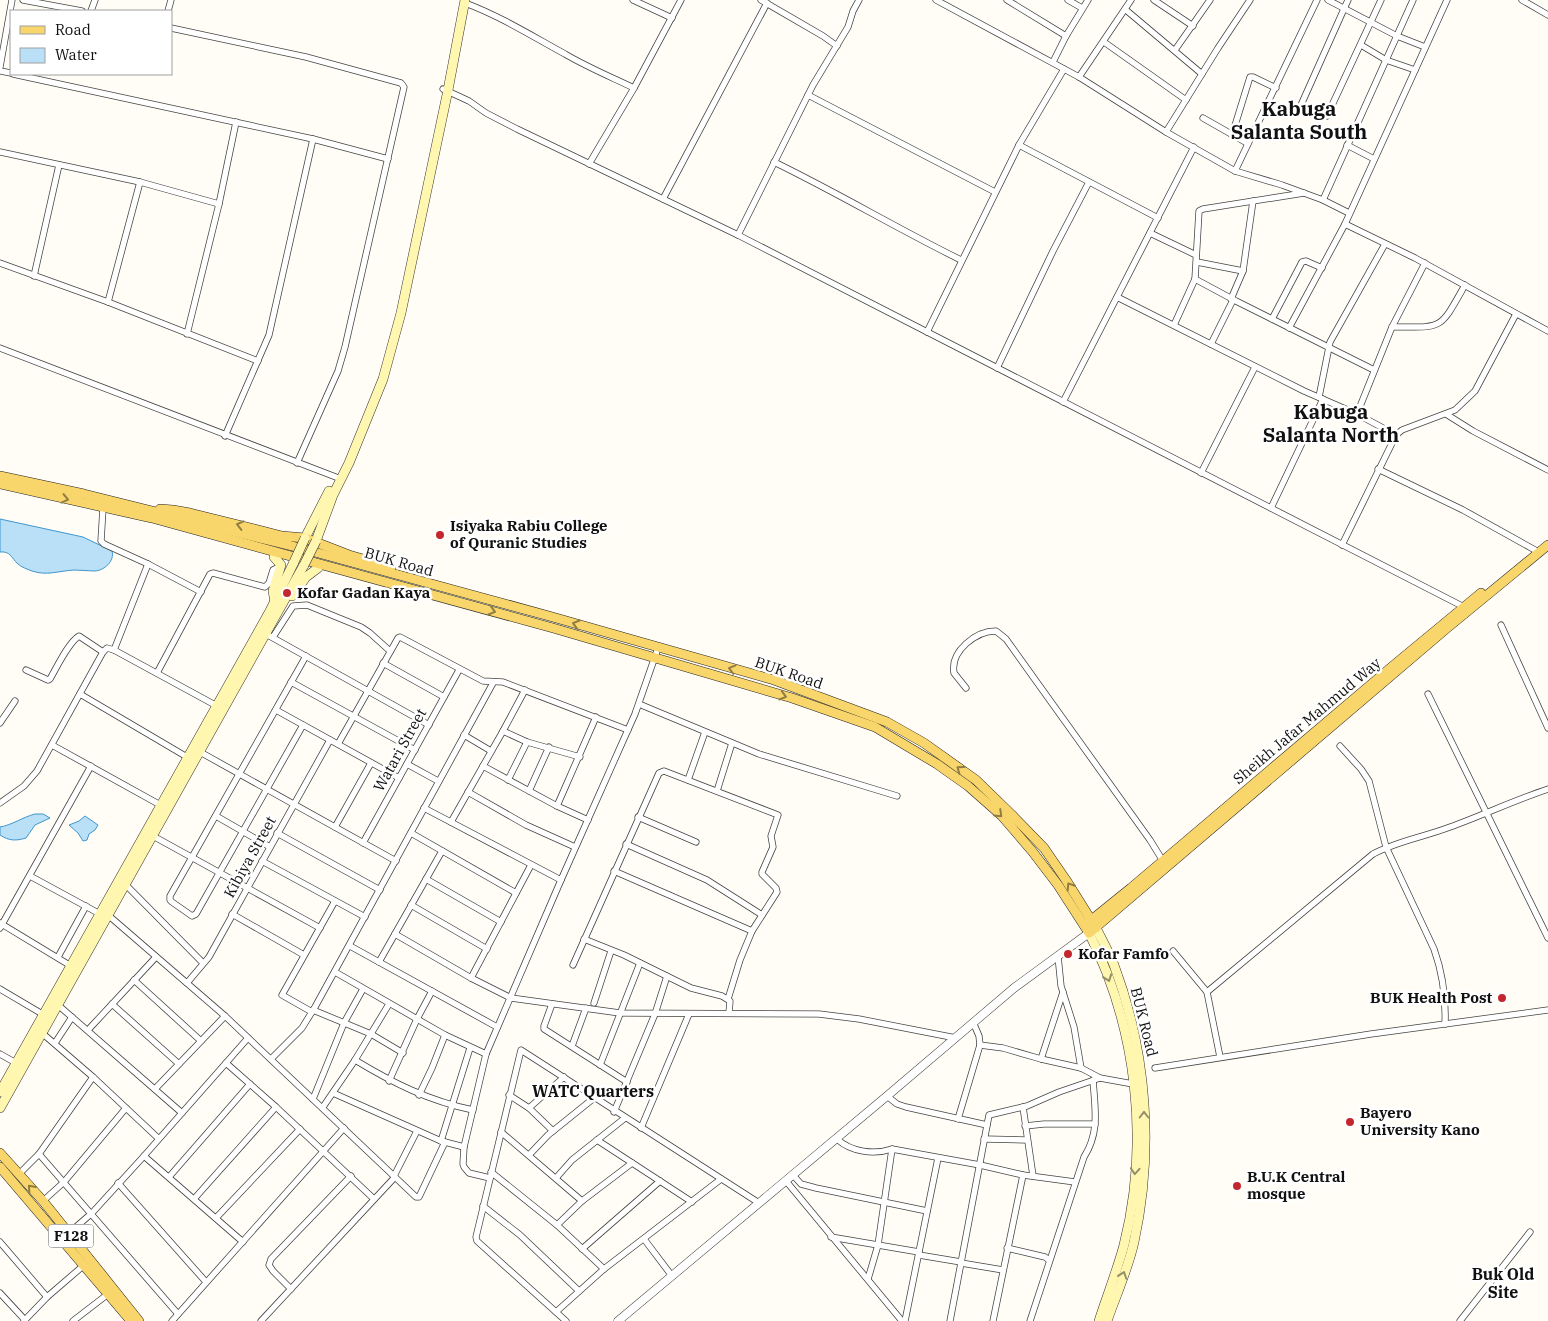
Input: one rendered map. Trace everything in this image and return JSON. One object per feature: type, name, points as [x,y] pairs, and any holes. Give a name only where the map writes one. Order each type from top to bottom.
[{"type":"main road","points":[[0,1108],[58,1005],[104,915],[165,807],[269,636],[294,562],[367,421],[383,379],[401,313],[422,199],[463,1]]},
{"type":"main road","name":"BUK Road","points":[[0,476],[151,514],[300,548],[774,680],[887,722],[924,743],[976,780],[1044,848],[1114,965],[1132,1022],[1144,1093],[1142,1202],[1134,1244],[1107,1321]]},
{"type":"main road","points":[[0,1092],[71,966],[126,884],[153,836],[187,757],[279,603],[304,565],[316,541],[339,478]]},
{"type":"main road","name":"BUK Road","points":[[0,484],[102,508],[151,514],[792,698],[852,718],[892,736],[930,759],[968,786],[1002,816],[1032,851],[1090,926],[1120,1012],[1127,1038],[1136,1117],[1136,1170],[1131,1211],[1123,1246],[1098,1321]]},
{"type":"main road","points":[[151,514],[173,510],[282,536],[305,538],[349,555],[457,587],[466,594]]},
{"type":"main road","points":[[151,514],[179,531],[462,606],[474,606]]},
{"type":"main road","name":"Sheikh Jafar Mahmud Way","points":[[1090,926],[1163,861],[1548,538]]},
{"type":"main road","name":"Sheikh Jafar Mahmud Way","points":[[1090,926],[1548,545]]},
{"type":"main road","points":[[274,557],[281,566],[273,591],[279,603]]},
{"type":"main road","points":[[279,603],[292,597],[306,577],[318,568]]},
{"type":"main road","name":"F128","points":[[0,1153],[43,1201],[140,1321]]},
{"type":"main road","name":"F128","points":[[0,1167],[131,1321]]},
{"type":"street","points":[[23,0],[77,10]]},
{"type":"street","points":[[633,0],[672,18]]},
{"type":"street","points":[[589,164],[634,88],[681,0]]},
{"type":"street","points":[[738,235],[808,95],[848,27],[859,0]]},
{"type":"street","points":[[936,0],[1053,62],[1166,132],[1235,171],[1282,184],[1350,213]]},
{"type":"street","points":[[1007,0],[1066,36]]},
{"type":"street","points":[[1068,0],[1082,8]]},
{"type":"street","points":[[1053,62],[1088,0]]},
{"type":"street","points":[[1079,77],[1131,0]]},
{"type":"street","points":[[1154,0],[1193,26]]},
{"type":"street","points":[[1174,50],[1210,0]]},
{"type":"street","points":[[1166,132],[1250,0]]},
{"type":"street","points":[[1235,171],[1317,0]]},
{"type":"street","points":[[1328,0],[1397,36],[1425,48]]},
{"type":"street","points":[[1300,105],[1348,0]]},
{"type":"street","points":[[1328,116],[1381,0]]},
{"type":"street","points":[[1323,200],[1413,0]]},
{"type":"street","points":[[1289,328],[1350,213],[1447,0]]},
{"type":"street","points":[[1522,0],[1530,2],[1548,15]]},
{"type":"street","points":[[463,1],[510,23],[590,68],[634,88]]},
{"type":"street","points":[[663,199],[764,2],[824,36],[837,46]]},
{"type":"street","points":[[1126,10],[1202,74]]},
{"type":"street","points":[[0,67],[10,11]]},
{"type":"street","points":[[172,28],[306,57],[403,84],[404,87],[346,348],[338,371],[297,463]]},
{"type":"street","points":[[1104,42],[1186,100]]},
{"type":"street","points":[[1361,45],[1386,60],[1415,70]]},
{"type":"street","points":[[927,332],[1018,145],[1064,69]]},
{"type":"street","points":[[17,75],[313,139],[388,159]]},
{"type":"street","points":[[1232,135],[1250,77],[1276,88]]},
{"type":"street","points":[[446,89],[501,121],[738,235],[1464,607]]},
{"type":"street","points":[[808,95],[995,192]]},
{"type":"street","points":[[1203,118],[1248,143]]},
{"type":"street","points":[[187,334],[219,204],[236,122]]},
{"type":"street","points":[[225,436],[268,336],[313,139]]},
{"type":"street","points":[[1018,145],[1158,218]]},
{"type":"street","points":[[1347,145],[1374,159]]},
{"type":"street","points":[[1063,402],[1194,147]]},
{"type":"street","points":[[0,152],[140,182],[219,204]]},
{"type":"street","points":[[774,162],[877,215],[910,235],[961,260]]},
{"type":"street","points":[[34,276],[59,165]]},
{"type":"street","points":[[108,302],[140,182]]},
{"type":"street","points":[[997,368],[1053,251],[1089,182]]},
{"type":"street","points":[[1174,325],[1194,279],[1197,262],[1199,211],[1304,193]]},
{"type":"street","points":[[1211,344],[1232,300],[1243,271],[1253,201]]},
{"type":"street","points":[[1344,224],[1425,263],[1548,331]]},
{"type":"street","points":[[1150,233],[1196,255]]},
{"type":"street","points":[[1271,508],[1321,398],[1329,347],[1385,244]]},
{"type":"street","points":[[1272,319],[1302,262],[1306,261],[1322,268]]},
{"type":"street","points":[[1197,262],[1243,271]]},
{"type":"street","points":[[0,263],[108,302],[258,361]]},
{"type":"street","points":[[1357,414],[1392,326],[1425,263]]},
{"type":"street","points":[[1194,279],[1232,300],[1374,370]]},
{"type":"street","points":[[1392,326],[1430,327],[1438,325],[1448,315],[1465,285]]},
{"type":"street","points":[[1117,297],[1256,367],[1357,414],[1396,435]]},
{"type":"street","points":[[1342,545],[1396,435],[1402,430],[1455,410],[1475,391],[1516,314]]},
{"type":"street","points":[[0,348],[225,436],[339,478]]},
{"type":"street","points":[[1201,473],[1256,367]]},
{"type":"street","points":[[1446,414],[1473,431],[1548,470]]},
{"type":"street","points":[[1378,469],[1463,510],[1535,550]]},
{"type":"street","points":[[102,508],[102,543],[148,564],[201,592]]},
{"type":"street","points":[[114,650],[148,564]]},
{"type":"street","points":[[157,673],[210,574],[213,573],[265,588],[269,583],[273,570],[281,566]]},
{"type":"street","points":[[390,652],[361,627],[307,604],[293,606],[269,636],[429,725]]},
{"type":"street","points":[[1501,625],[1548,728]]},
{"type":"street","points":[[966,688],[954,673],[955,658],[968,642],[993,630],[996,631],[1006,639],[1150,840],[1163,861]]},
{"type":"street","points":[[26,670],[48,680],[50,679],[70,645],[79,636],[102,652]]},
{"type":"street","points":[[338,744],[383,663],[400,637],[483,682],[503,682],[628,730]]},
{"type":"street","points":[[0,803],[24,786],[36,771],[102,652],[107,648],[217,706]]},
{"type":"street","points":[[604,1269],[557,1225],[490,1175],[469,1172],[464,1168],[464,1147],[486,1054],[575,847],[628,730],[658,648]]},
{"type":"street","points":[[303,725],[196,914],[192,916],[170,900],[170,896],[306,656]]},
{"type":"street","points":[[383,663],[444,697]]},
{"type":"street","name":"Watari Street","points":[[363,843],[459,670]]},
{"type":"street","points":[[291,682],[415,750]]},
{"type":"street","points":[[271,1059],[302,1028],[350,946],[438,781],[493,683]]},
{"type":"street","points":[[451,822],[504,731],[525,690]]},
{"type":"street","points":[[80,694],[187,757]]},
{"type":"street","points":[[1428,694],[1548,938]]},
{"type":"street","points":[[0,723],[15,701]]},
{"type":"street","points":[[639,704],[759,754],[897,796]]},
{"type":"street","points":[[276,710],[399,778]]},
{"type":"street","points":[[557,806],[596,717]]},
{"type":"street","points":[[504,731],[527,742],[580,757]]},
{"type":"street","points":[[688,780],[705,732]]},
{"type":"street","points":[[464,735],[491,751]]},
{"type":"street","name":"Kibiya Street","points":[[187,983],[212,952],[330,740]]},
{"type":"street","points":[[508,780],[527,742]]},
{"type":"street","points":[[717,791],[732,744]]},
{"type":"street","points":[[52,745],[165,807]]},
{"type":"street","points":[[1340,746],[1369,781],[1386,847],[1434,949],[1440,966],[1446,998],[1445,1024]]},
{"type":"street","points":[[529,791],[549,747]]},
{"type":"street","points":[[200,752],[396,861]]},
{"type":"street","points":[[335,827],[372,763]]},
{"type":"street","points":[[407,764],[438,781]]},
{"type":"street","points":[[71,966],[1,925],[91,766]]},
{"type":"street","points":[[483,766],[557,806],[588,820]]},
{"type":"street","points":[[573,965],[638,817],[661,771],[778,815],[772,836],[773,847],[762,872],[777,890],[752,931],[740,960],[728,999],[730,1001],[730,1013]]},
{"type":"street","points":[[1207,992],[1373,854],[1386,847],[1451,827],[1485,812],[1548,789]]},
{"type":"street","points":[[468,792],[526,825],[575,847]]},
{"type":"street","points":[[424,808],[561,880]]},
{"type":"street","points":[[216,816],[270,846]]},
{"type":"street","points":[[638,817],[696,842]]},
{"type":"street","points":[[277,833],[380,890]]},
{"type":"street","points":[[410,833],[516,893]]},
{"type":"street","points":[[153,836],[320,928]]},
{"type":"street","points":[[626,844],[707,880],[762,915]]},
{"type":"street","points":[[379,962],[442,851]]},
{"type":"street","points":[[262,861],[366,917]]},
{"type":"street","points":[[471,978],[531,865]]},
{"type":"street","points":[[614,871],[752,931]]},
{"type":"street","points":[[30,876],[104,915],[156,957],[225,1016],[416,1197],[419,1197],[443,1141],[451,1106],[470,1048]]},
{"type":"street","points":[[426,878],[501,922]]},
{"type":"street","points":[[126,884],[203,963]]},
{"type":"street","points":[[335,901],[282,995],[312,1011],[371,1034],[403,1053]]},
{"type":"street","points":[[411,905],[487,949]]},
{"type":"street","points":[[58,958],[86,906]]},
{"type":"street","points":[[232,914],[304,955]]},
{"type":"street","points":[[618,1321],[888,1096],[973,1022],[1014,988],[1058,956],[1090,926]]},
{"type":"street","points":[[395,934],[510,998],[620,1013],[829,1015],[956,1038]]},
{"type":"street","points":[[584,939],[692,988],[728,999]]},
{"type":"street","points":[[350,946],[497,1026]]},
{"type":"street","points":[[594,1004],[611,951]]},
{"type":"street","points":[[1173,951],[1207,992],[1220,1057]]},
{"type":"street","points":[[1058,956],[1063,992],[1074,1027],[1081,1068]]},
{"type":"street","points":[[88,1030],[156,957]]},
{"type":"street","points":[[600,1065],[640,963]]},
{"type":"street","points":[[335,972],[445,1035],[486,1054]]},
{"type":"street","points":[[614,1112],[655,1014],[668,976]]},
{"type":"street","points":[[134,980],[201,1041]]},
{"type":"street","points":[[0,989],[44,1015]]},
{"type":"street","points":[[314,1099],[344,1023],[363,989]]},
{"type":"street","points":[[389,1081],[432,991]]},
{"type":"street","points":[[1041,1059],[1063,992]]},
{"type":"street","points":[[112,1004],[179,1064]]},
{"type":"street","points":[[323,1107],[355,1060],[389,1004]]},
{"type":"street","points":[[552,1004],[543,1028],[627,1082]]},
{"type":"street","points":[[58,1005],[182,1113]]},
{"type":"street","points":[[572,1046],[586,1008]]},
{"type":"street","points":[[1155,1068],[1548,1010]]},
{"type":"street","points":[[641,1128],[689,1014]]},
{"type":"street","points":[[155,1089],[225,1016]]},
{"type":"street","points":[[55,1044],[72,1017]]},
{"type":"street","points":[[958,1118],[980,1046],[979,1036],[973,1022]]},
{"type":"street","points":[[42,1032],[158,1138]]},
{"type":"street","points":[[419,1095],[445,1035]]},
{"type":"street","points":[[69,1234],[144,1156],[248,1038]]},
{"type":"street","points":[[980,1046],[1003,1048],[1081,1068],[1100,1078],[1133,1084]]},
{"type":"street","points":[[566,1321],[477,1241],[476,1237],[520,1050],[564,1077],[614,1112],[759,1203]]},
{"type":"street","points":[[0,1054],[16,1063]]},
{"type":"street","points":[[355,1060],[389,1081],[419,1095],[451,1106],[473,1110]]},
{"type":"street","points":[[226,1064],[300,1128],[374,1199]]},
{"type":"street","points":[[19,1174],[40,1154],[93,1077]]},
{"type":"street","points":[[529,1108],[564,1077]]},
{"type":"street","points":[[950,1321],[990,1114],[1023,1107],[1058,1092],[1100,1078]]},
{"type":"street","points":[[1030,1321],[1075,1182],[1084,1157],[1092,1143],[1095,1124],[1093,1080]]},
{"type":"street","points":[[168,1177],[250,1084]]},
{"type":"street","points":[[333,1093],[443,1141],[464,1147]]},
{"type":"street","points":[[510,1095],[529,1108],[553,1131]]},
{"type":"street","points":[[888,1096],[897,1104],[906,1107],[987,1124]]},
{"type":"street","points":[[529,1155],[553,1131],[594,1098]]},
{"type":"street","points":[[194,1199],[276,1107]]},
{"type":"street","points":[[1023,1107],[1033,1176]]},
{"type":"street","points":[[43,1201],[64,1182],[126,1108]]},
{"type":"street","points":[[556,1178],[572,1160],[625,1118]]},
{"type":"street","points":[[1025,1126],[1095,1124]]},
{"type":"street","points":[[216,1218],[300,1128]]},
{"type":"street","points":[[172,1321],[344,1128]]},
{"type":"street","points":[[261,1321],[395,1176],[417,1130]]},
{"type":"street","points":[[501,1132],[582,1201]]},
{"type":"street","points":[[837,1138],[846,1146],[857,1150],[881,1153],[892,1149],[914,1152],[1023,1175],[1075,1182]]},
{"type":"street","points":[[984,1139],[1027,1140]]},
{"type":"street","points":[[597,1140],[692,1202]]},
{"type":"street","points":[[868,1279],[878,1245],[892,1149]]},
{"type":"street","points":[[40,1154],[178,1314]]},
{"type":"street","points":[[144,1156],[243,1242]]},
{"type":"street","points":[[903,1321],[919,1254],[938,1158]]},
{"type":"street","points":[[557,1225],[582,1201],[632,1163]]},
{"type":"street","points":[[793,1175],[804,1185],[927,1211]]},
{"type":"street","points":[[993,1321],[1023,1175]]},
{"type":"street","points":[[291,1289],[272,1271],[271,1260],[350,1176]]},
{"type":"street","points":[[556,1312],[604,1269],[721,1179]]},
{"type":"street","points":[[582,1249],[660,1181]]},
{"type":"street","points":[[786,1181],[903,1321]]},
{"type":"street","points":[[118,1183],[206,1282]]},
{"type":"street","points":[[483,1206],[520,1235],[579,1291]]},
{"type":"street","points":[[1460,1321],[1530,1232]]},
{"type":"street","points":[[832,1237],[1003,1270]]},
{"type":"street","points":[[644,1239],[672,1276]]},
{"type":"street","points":[[0,1242],[46,1297]]},
{"type":"street","points":[[1007,1248],[1046,1257],[1049,1260]]},
{"type":"street","points":[[1,1295],[24,1321],[46,1297],[83,1266]]},
{"type":"street","points":[[73,1321],[108,1294]]},
{"type":"water","points":[[0,519],[83,537],[112,551],[112,558],[108,565],[98,571],[74,570],[47,573],[32,571],[19,565],[9,554],[0,552]]},
{"type":"water","points":[[35,814],[43,814],[50,818],[35,825],[26,838],[13,840],[0,835],[0,827]]},
{"type":"water","points":[[85,816],[98,825],[89,834],[87,840],[83,841],[78,833],[69,825]]},
{"type":"place","name":"Isiyaka Rabiu College of Quranic Studies","points":[[440,535]]},
{"type":"place","name":"Kofar Gadan Kaya","points":[[287,593]]},
{"type":"place","name":"Kofar Famfo","points":[[1068,954]]},
{"type":"place","name":"BUK Health Post","points":[[1502,998]]},
{"type":"place","name":"Bayero University Kano","points":[[1350,1122]]},
{"type":"place","name":"B.U.K Central mosque","points":[[1237,1186]]},
{"type":"district","name":"Kabuga Salanta South","points":[[1299,120]]},
{"type":"district","name":"Kabuga Salanta North","points":[[1331,424]]},
{"type":"district","name":"WATC Quarters","points":[[593,1091]]},
{"type":"district","name":"Buk Old Site","points":[[1503,1283]]}]
